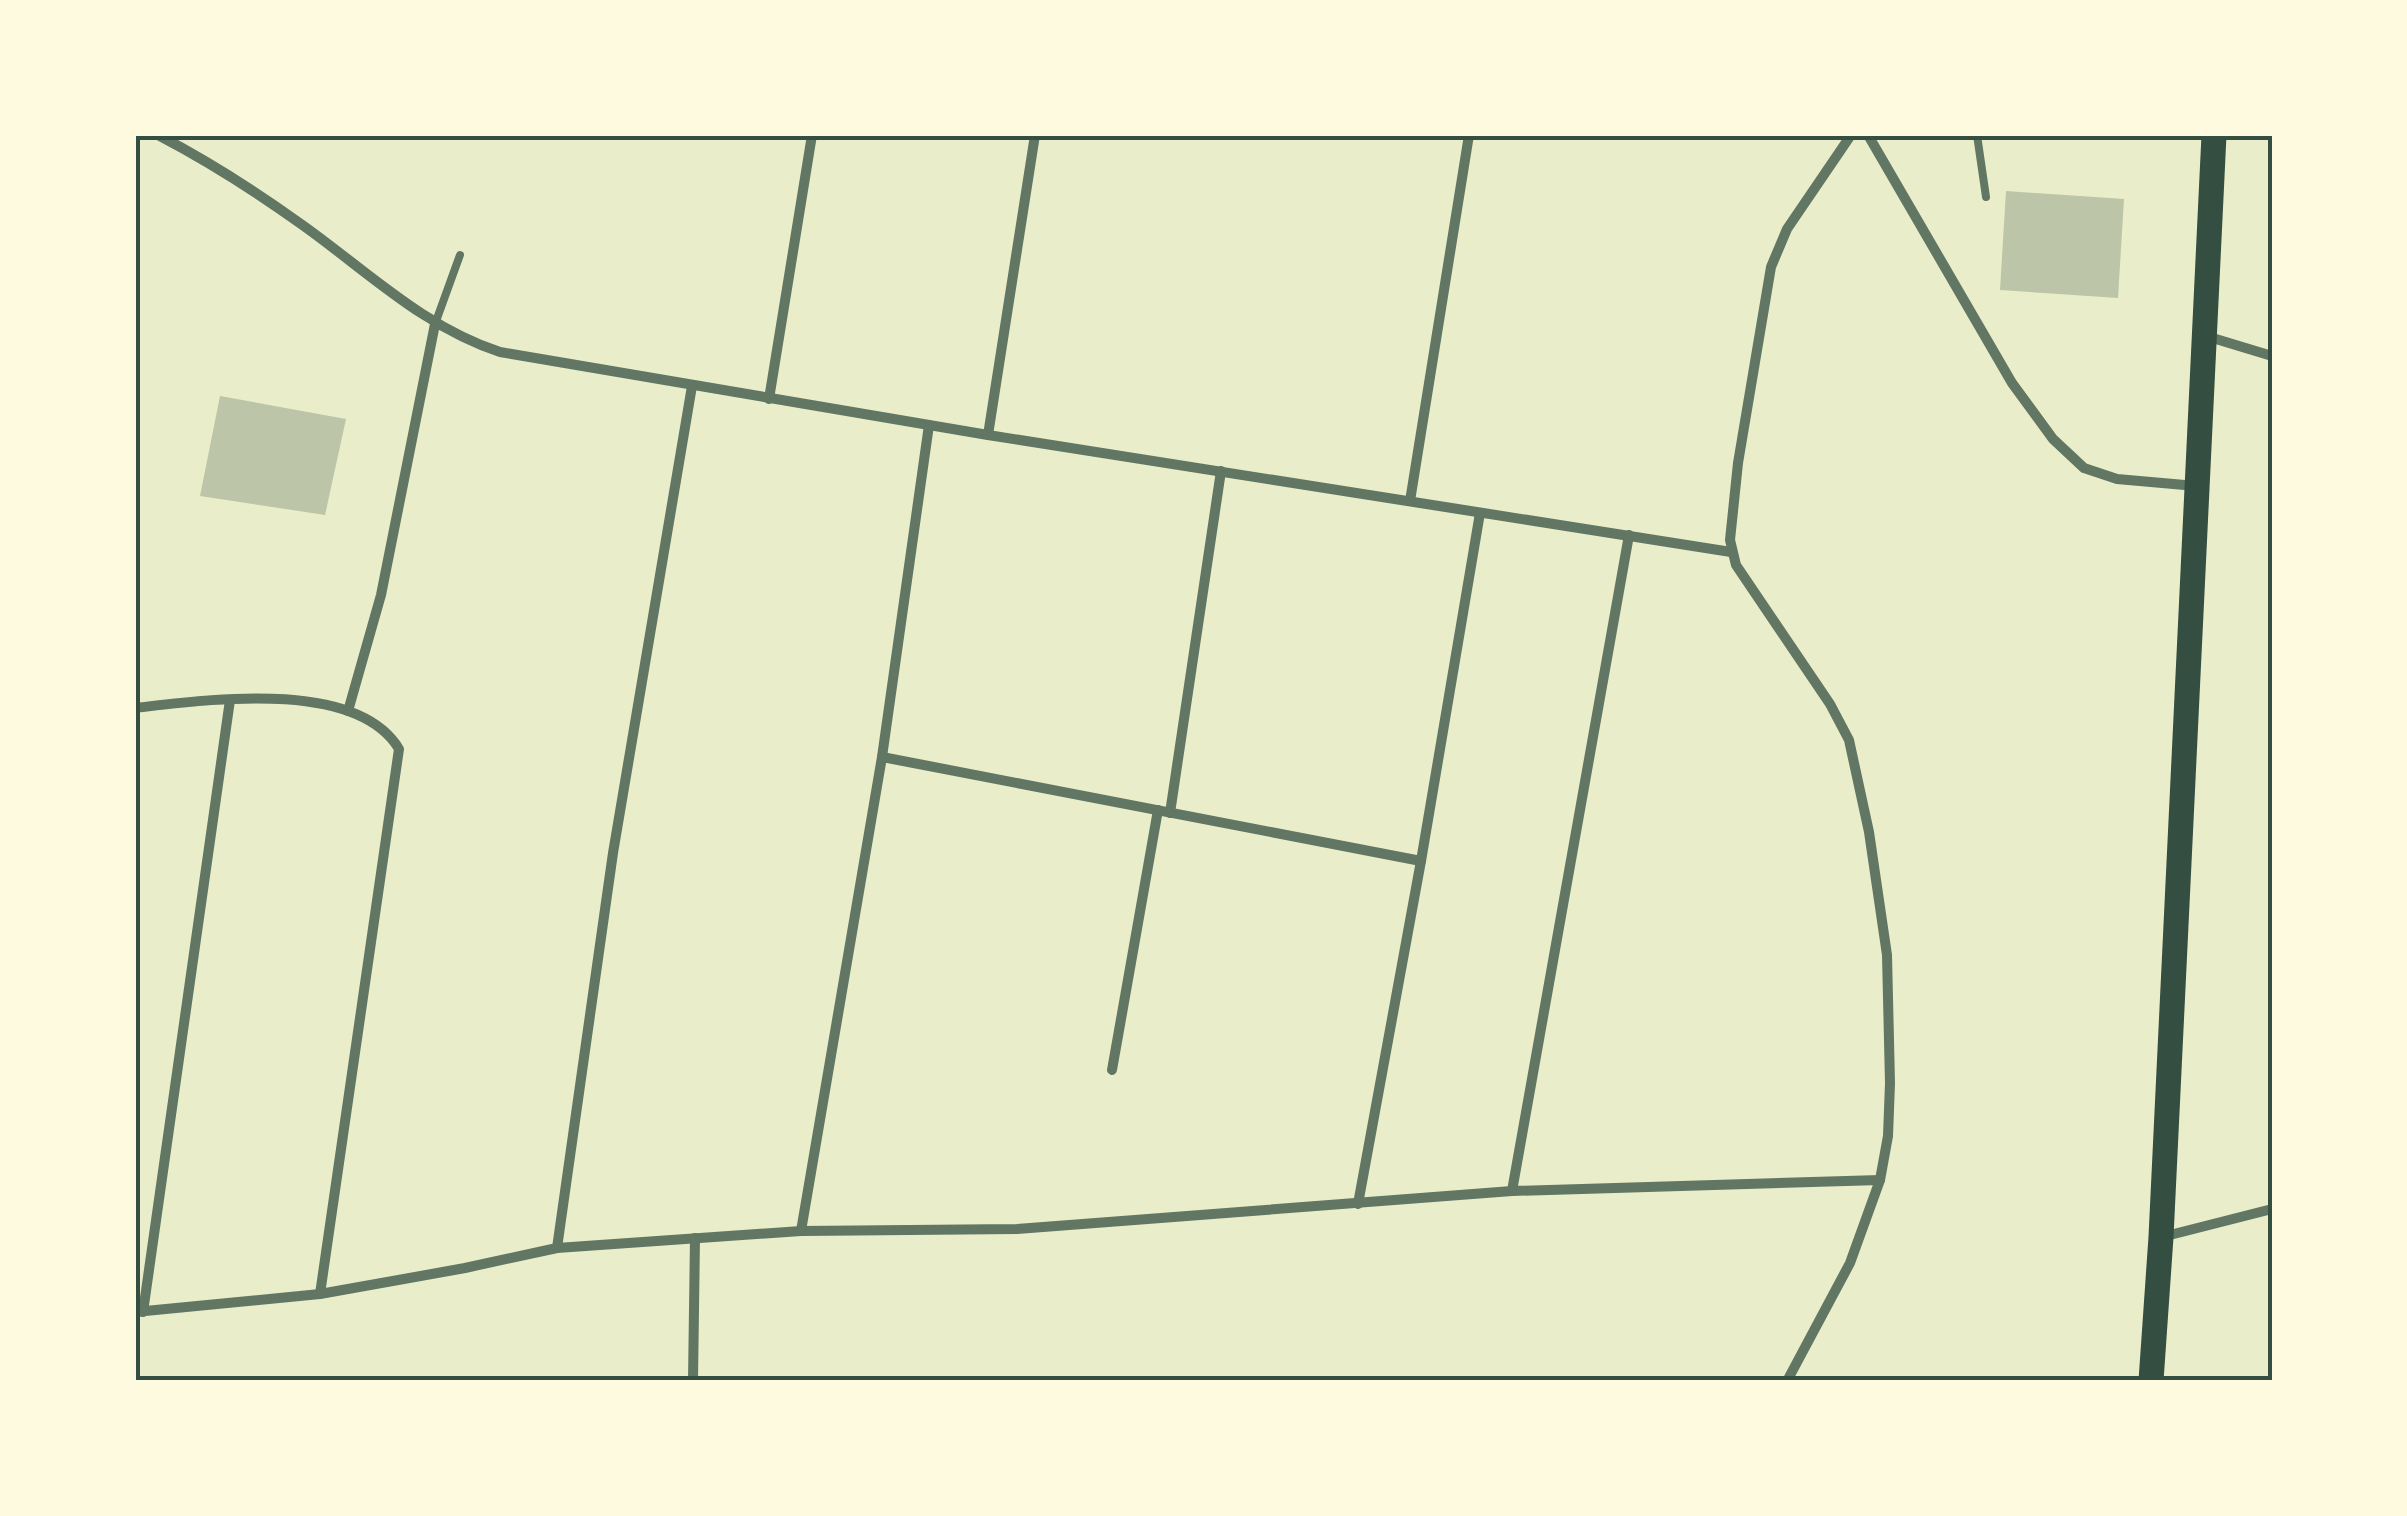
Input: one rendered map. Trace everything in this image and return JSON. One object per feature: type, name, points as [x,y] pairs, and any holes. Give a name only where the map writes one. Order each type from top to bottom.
[{"type":"main road","points":[[2151,1381],[2214,135]]},
{"type":"street","points":[[158,135],[199,156],[270,202],[435,324],[500,352],[988,435],[1731,552]]},
{"type":"street","points":[[769,399],[812,135]]},
{"type":"street","points":[[988,435],[1035,135]]},
{"type":"street","points":[[1410,502],[1469,135]]},
{"type":"street","points":[[1787,1381],[1850,1264],[1880,1180],[1888,1136],[1890,1083],[1887,955],[1855,756],[1844,726],[1731,552],[1740,444],[1770,268],[1787,228],[1851,135]]},
{"type":"street","points":[[1868,135],[2012,382],[2053,439],[2084,468],[2117,479],[2196,486]]},
{"type":"street","points":[[348,711],[380,595],[435,324]]},
{"type":"street","points":[[2204,336],[2272,356]]},
{"type":"street","points":[[557,1248],[613,853],[692,386]]},
{"type":"street","points":[[801,1231],[882,756],[928,425]]},
{"type":"street","points":[[1112,1070],[1164,811],[1221,472]]},
{"type":"street","points":[[1358,1204],[1480,513]]},
{"type":"street","points":[[1512,1192],[1629,536]]},
{"type":"street","points":[[230,700],[139,1312],[320,1294],[557,1248],[801,1231],[1016,1229],[1512,1192],[1880,1180]]},
{"type":"street","points":[[135,708],[230,700],[295,702],[348,711],[388,735],[400,749],[320,1294]]},
{"type":"street","points":[[882,756],[1421,861]]},
{"type":"street","points":[[2161,1237],[2272,1209]]},
{"type":"street","points":[[694,1381],[695,1238]]},
{"type":"lane","points":[[1977,135],[1986,197]]},
{"type":"lane","points":[[435,324],[460,255]]},
{"type":"building","points":[[2006,191],[2124,199],[2118,298],[2000,290]]},
{"type":"building","points":[[220,396],[346,419],[325,515],[200,496]]}]
